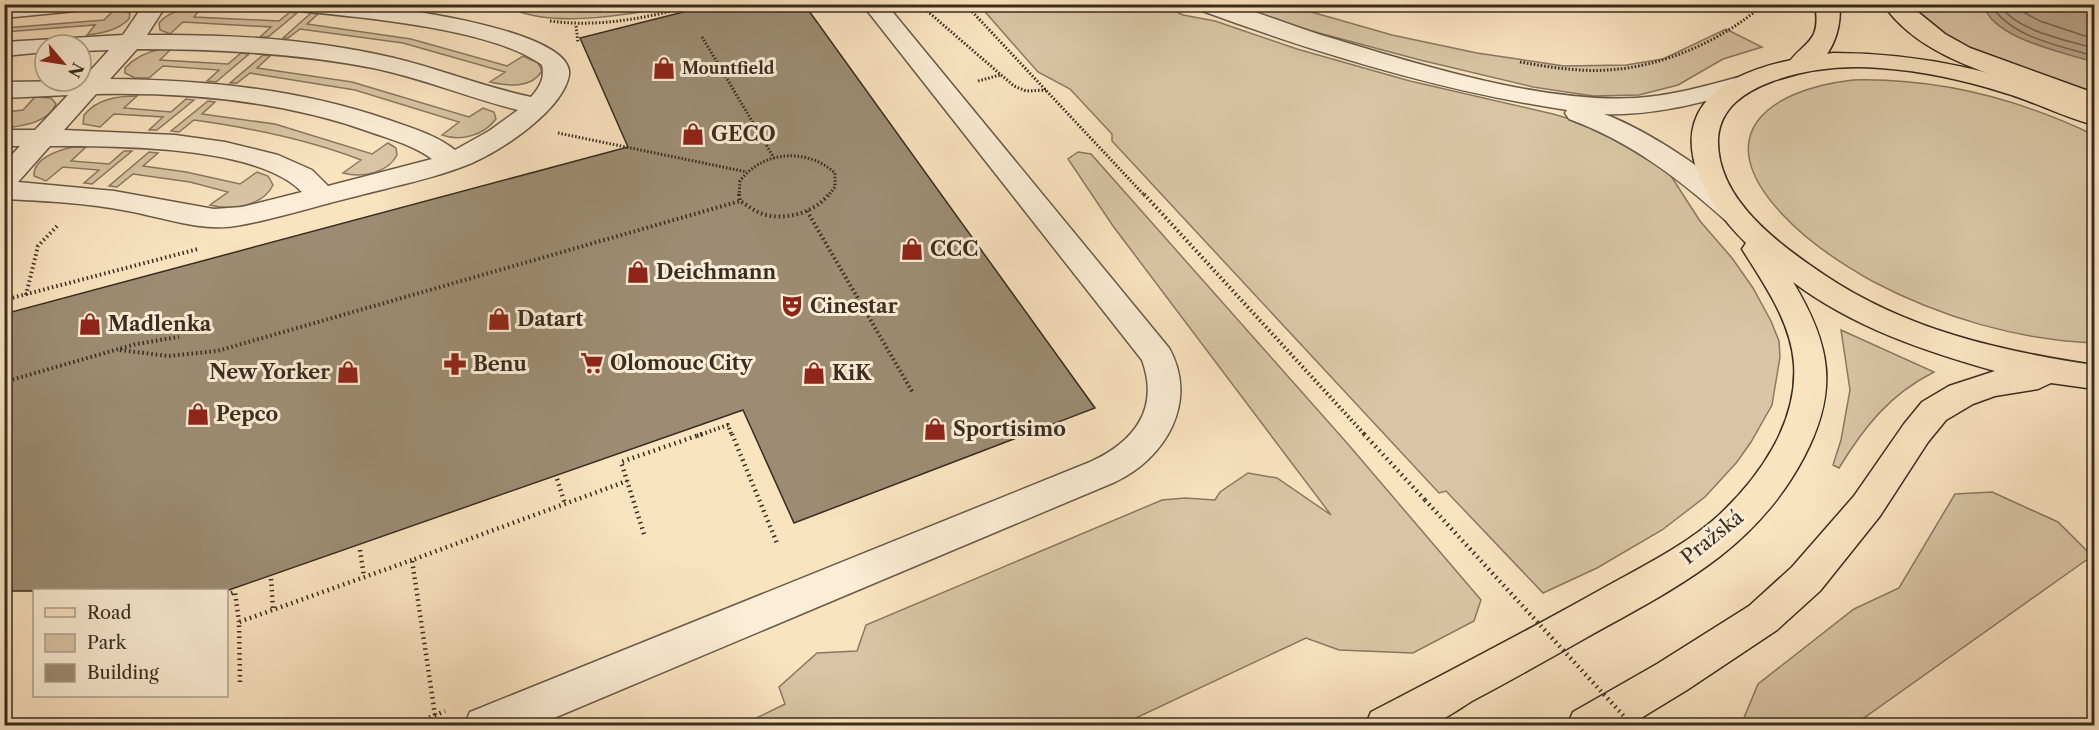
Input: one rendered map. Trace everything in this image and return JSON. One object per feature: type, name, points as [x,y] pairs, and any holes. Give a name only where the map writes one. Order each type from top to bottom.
[{"type":"main road","points":[[1799,65],[1818,50],[1824,41],[1830,18],[1827,4]]},
{"type":"main road","points":[[1882,4],[1896,27],[1923,50],[1957,68],[2094,117]]},
{"type":"main road","points":[[1894,4],[1918,27],[1961,52],[2094,102]]},
{"type":"main road","points":[[2006,85],[1940,69],[1891,62],[1851,60],[1799,65],[1776,70],[1743,84],[1713,112],[1705,134],[1704,149],[1709,170],[1719,191],[1735,214],[1771,250],[1798,271],[1843,299],[1882,319],[1976,355],[2023,367],[2085,376]]},
{"type":"main road","name":"Pražská","points":[[1386,726],[1571,626],[1703,549],[1732,525],[1778,468],[1795,442],[1809,399],[1811,380],[1808,346],[1789,302],[1735,214]]},
{"type":"main road","points":[[1588,726],[1672,677],[1763,618],[1806,579],[1867,506],[1916,433],[1934,411],[1961,395],[1991,384],[2032,377],[2085,376]]},
{"type":"street","points":[[4,11],[76,4]]},
{"type":"street","points":[[93,85],[130,42],[156,4]]},
{"type":"street","points":[[4,190],[127,201],[215,220],[242,216],[451,162],[498,138],[536,106],[553,86],[556,68],[553,61],[532,48],[417,18],[298,4]]},
{"type":"street","points":[[485,726],[1085,480],[1132,455],[1158,423],[1165,401],[1165,378],[1153,350],[873,4]]},
{"type":"street","points":[[1205,4],[1352,54],[1516,93],[1583,115],[1630,134],[1683,168],[1735,214]]},
{"type":"street","points":[[93,43],[201,42],[254,45],[345,56],[410,71],[536,106]]},
{"type":"street","points":[[4,49],[33,46]]},
{"type":"street","points":[[1516,93],[1601,105],[1638,106],[1743,84]]},
{"type":"street","points":[[93,87],[211,92],[308,105],[385,127],[439,150],[451,162]]},
{"type":"street","points":[[4,90],[33,89]]},
{"type":"street","points":[[4,180],[85,93]]},
{"type":"street","points":[[4,138],[44,137],[153,141],[238,154],[301,174],[319,189],[322,196]]},
{"type":"path","points":[[546,20],[576,26],[608,25],[700,4]]},
{"type":"path","points":[[919,4],[1000,75],[1020,89],[1047,90]]},
{"type":"path","points":[[965,4],[1633,726]]},
{"type":"path","points":[[1512,61],[1596,70],[1636,66],[1667,57],[1734,29],[1764,4]]},
{"type":"path","points":[[702,37],[774,158]]},
{"type":"path","points":[[978,81],[1000,75]]},
{"type":"path","points":[[552,132],[747,172]]},
{"type":"path","points":[[795,155],[810,156],[822,161],[831,167],[837,176],[837,185],[832,195],[822,204],[790,215],[757,212],[740,201],[738,188],[747,172],[752,167],[774,158],[795,155]]},
{"type":"path","points":[[120,350],[147,356],[179,358],[217,351],[740,201]]},
{"type":"path","points":[[807,211],[913,393]]},
{"type":"path","points":[[26,295],[38,246],[60,222]]},
{"type":"path","points":[[4,382],[136,344],[179,337]]},
{"type":"path","points":[[644,534],[621,462],[728,425],[777,543]]},
{"type":"path","points":[[557,479],[565,504]]},
{"type":"path","points":[[239,622],[627,482]]},
{"type":"path","points":[[360,550],[364,577]]},
{"type":"path","points":[[412,560],[435,715]]},
{"type":"path","points":[[271,579],[273,609]]},
{"type":"path","points":[[228,594],[235,592],[239,622],[240,682]]},
{"type":"green space","points":[[522,4],[588,12],[678,5],[596,18],[573,19],[532,15],[515,10]]},
{"type":"green space","points":[[979,5],[1162,5],[1183,15],[1215,21],[1297,49],[1410,81],[1591,125],[1658,164],[1671,176],[1700,221],[1732,258],[1753,288],[1779,341],[1780,357],[1772,405],[1737,462],[1705,497],[1662,530],[1597,568],[1543,593],[1446,491],[1439,493],[1112,141],[1112,134],[1070,89],[1038,72]]},
{"type":"green space","points":[[1234,5],[1287,5],[1392,35],[1477,53],[1564,66],[1626,65],[1663,59],[1726,29],[1762,47],[1723,59],[1678,85],[1639,95],[1593,96],[1533,87],[1420,60],[1308,30]]},
{"type":"green space","points":[[1910,5],[2094,5],[2094,93],[2020,69],[1972,49],[1950,37]]},
{"type":"green space","points":[[202,7],[194,17],[279,21],[290,12],[297,13],[268,37],[260,37],[271,27],[183,22],[170,34],[160,30],[159,23],[173,13]]},
{"type":"green space","points":[[115,9],[130,13],[129,19],[114,29],[93,34],[89,33],[95,25],[5,32],[5,28],[104,20]]},
{"type":"green space","points":[[311,13],[318,14],[307,24],[411,39],[507,66],[523,56],[538,63],[542,71],[532,81],[519,85],[504,84],[490,82],[505,72],[403,43],[300,29],[288,38],[283,38]]},
{"type":"green space","points":[[161,49],[171,49],[160,60],[228,64],[241,53],[249,54],[216,82],[207,81],[219,70],[163,66],[149,78],[135,78],[125,73],[125,68],[137,58]]},
{"type":"green space","points":[[263,55],[270,56],[257,68],[352,82],[469,117],[483,108],[494,112],[496,119],[491,125],[472,136],[449,137],[442,135],[459,122],[355,90],[250,73],[237,83],[230,83]]},
{"type":"green space","points":[[1853,80],[1916,83],[1977,93],[2037,111],[2094,135],[2094,343],[2008,332],[1952,316],[1898,294],[1825,252],[1784,216],[1761,188],[1750,162],[1749,140],[1757,122],[1773,106],[1795,94],[1822,85]]},
{"type":"green space","points":[[137,96],[124,108],[171,112],[186,99],[194,100],[157,130],[149,130],[163,117],[114,114],[100,127],[83,124],[84,115],[95,105],[115,98]]},
{"type":"green space","points":[[35,97],[51,98],[56,104],[41,119],[26,125],[5,128],[12,116],[5,116],[5,112],[23,110]]},
{"type":"green space","points":[[208,101],[215,102],[202,114],[275,124],[372,154],[388,143],[396,148],[397,155],[381,170],[358,175],[343,173],[361,160],[279,135],[194,120],[179,132],[171,131]]},
{"type":"green space","points":[[73,147],[86,147],[71,161],[109,164],[124,151],[132,151],[92,184],[84,183],[99,170],[63,167],[46,181],[34,176],[42,160],[54,153]]},
{"type":"green space","points":[[149,152],[158,153],[143,166],[186,172],[240,184],[257,172],[268,176],[273,185],[262,198],[237,207],[210,205],[228,192],[190,182],[133,174],[117,187],[109,186]]},
{"type":"green space","points":[[1078,152],[1091,154],[1347,443],[1481,600],[1474,621],[1413,653],[1339,650],[1306,638],[1121,725],[742,725],[785,704],[779,687],[817,653],[857,651],[866,625],[1162,500],[1185,498],[1215,500],[1220,492],[1248,473],[1277,478],[1331,515],[1113,226],[1068,159]]},
{"type":"green space","points":[[1841,330],[1934,372],[1904,391],[1879,413],[1868,425],[1839,468],[1833,465],[1841,440],[1850,390]]},
{"type":"green space","points":[[1992,492],[2058,522],[2092,556],[1854,725],[1741,725],[1758,684],[1854,609],[1899,588],[1955,494]]},
{"type":"water","points":[[1984,5],[2094,5],[2094,62],[2048,49],[2014,35],[2000,27],[1990,17]]},
{"type":"building","points":[[715,4],[804,4],[1095,408],[794,523],[743,410],[228,590],[33,589],[33,591],[4,591],[4,314],[628,147],[580,38]]},
{"type":"place","name":"Mountfield","points":[[664,68]]},
{"type":"place","name":"GECO","points":[[693,134]]},
{"type":"place","name":"CCC","points":[[912,249]]},
{"type":"place","name":"Deichmann","points":[[638,272]]},
{"type":"place","name":"Cinestar","points":[[792,306]]},
{"type":"place","name":"Datart","points":[[499,319]]},
{"type":"place","name":"Madlenka","points":[[90,324]]},
{"type":"place","name":"Olomouc City","points":[[592,363]]},
{"type":"place","name":"Benu","points":[[455,364]]},
{"type":"place","name":"New Yorker","points":[[348,372]]},
{"type":"place","name":"KiK","points":[[814,373]]},
{"type":"place","name":"Pepco","points":[[198,414]]},
{"type":"place","name":"Sportisimo","points":[[935,429]]}]
